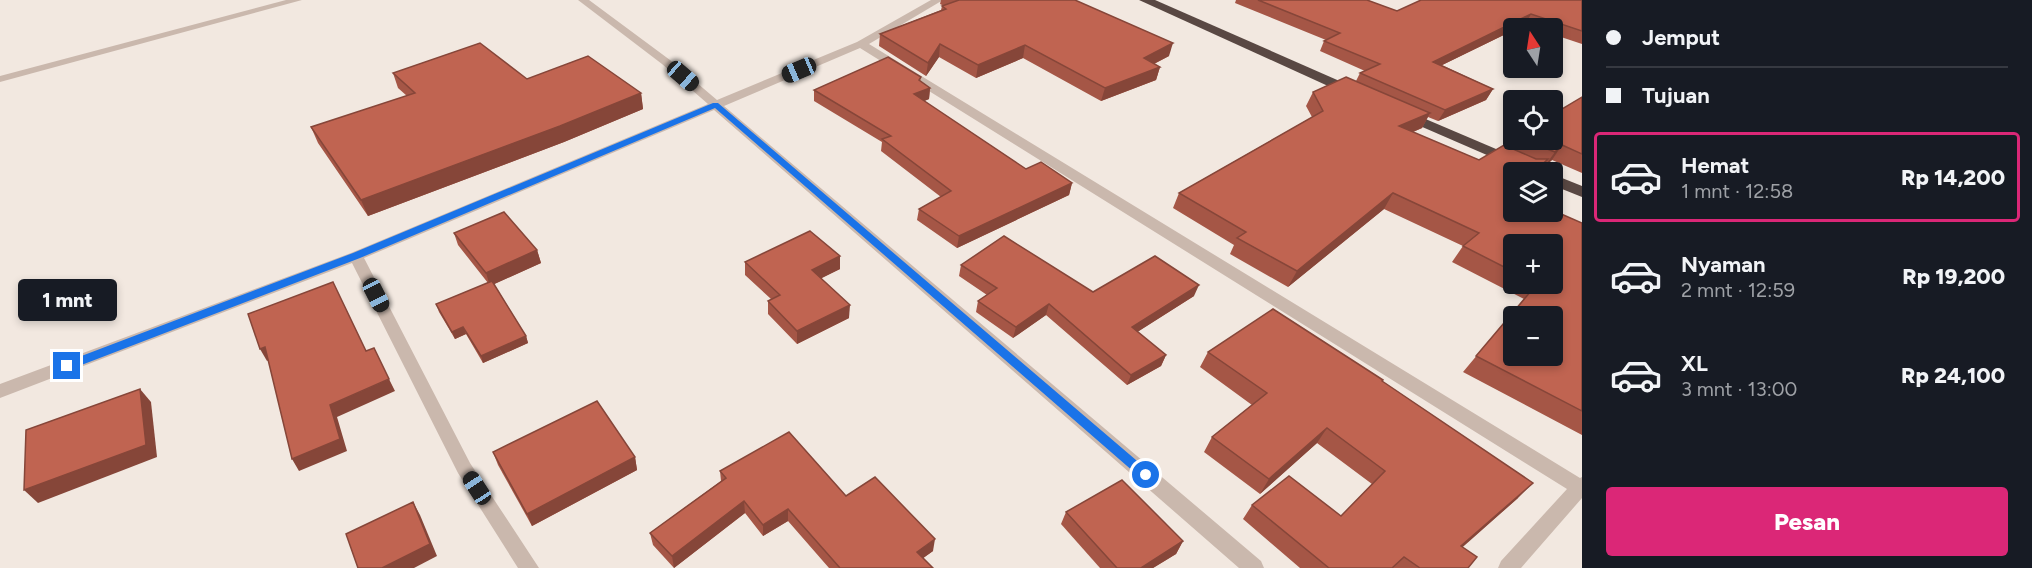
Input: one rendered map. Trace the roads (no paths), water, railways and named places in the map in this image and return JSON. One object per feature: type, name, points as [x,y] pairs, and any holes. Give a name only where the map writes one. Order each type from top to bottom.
[{"type":"highway","points":[[1145,0],[1364,97]]},
{"type":"highway","points":[[1385,106],[1515,162]]},
{"type":"highway","points":[[1563,184],[1582,192]]},
{"type":"street","points":[[0,79],[297,0]]},
{"type":"street","points":[[583,0],[666,62],[1254,568]]},
{"type":"street","points":[[0,392],[356,256],[861,44],[938,0]]},
{"type":"street","points":[[861,44],[1581,487],[1508,568]]},
{"type":"street","points":[[356,256],[464,468],[529,568]]}]
